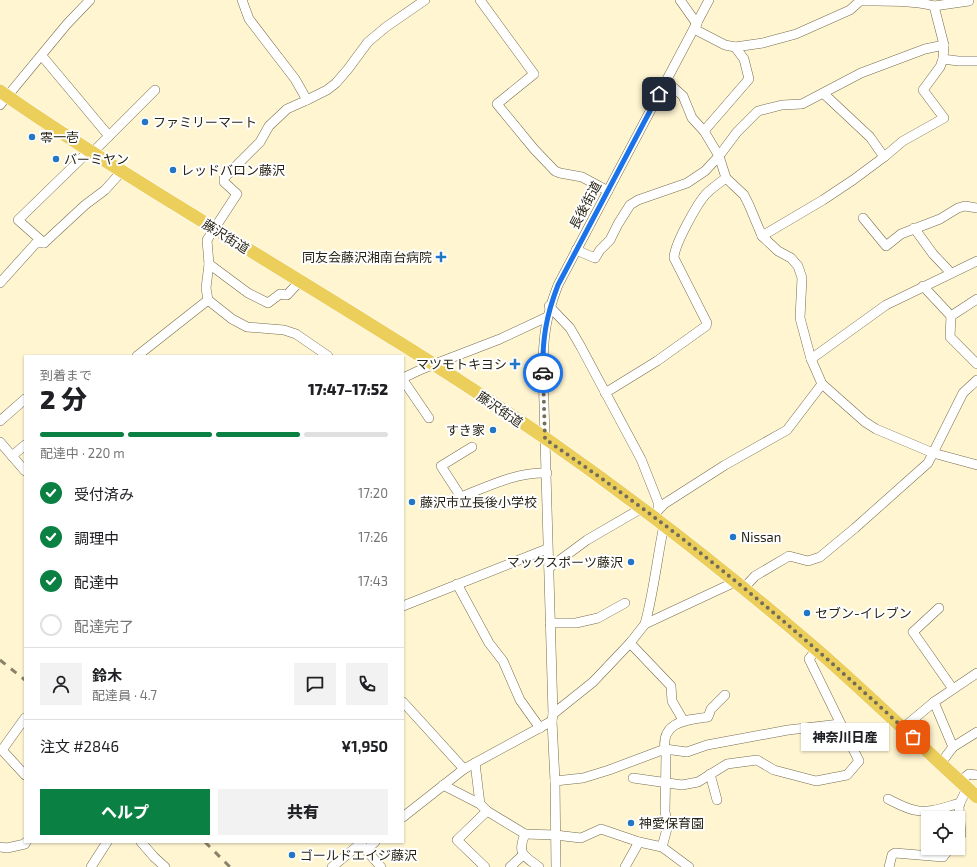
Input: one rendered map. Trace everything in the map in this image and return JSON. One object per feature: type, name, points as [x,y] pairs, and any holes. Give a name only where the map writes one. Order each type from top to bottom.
[{"type":"highway","name":"藤沢街道","points":[[3,97],[434,365],[545,439],[642,508],[656,513],[664,525],[740,585],[816,650],[977,797]]},
{"type":"street","points":[[3,97],[42,56],[67,24],[90,0]]},
{"type":"street","points":[[242,0],[249,19],[295,79],[307,100]]},
{"type":"street","points":[[327,355],[296,334],[284,330],[247,327],[232,319],[208,300],[206,288],[209,264],[207,240],[237,194],[224,182],[224,178],[260,142],[269,126],[287,109],[327,90],[336,83],[368,42],[386,27],[425,0]]},
{"type":"street","points":[[480,0],[534,74],[497,104],[534,148],[555,170],[560,173],[582,177],[608,191]]},
{"type":"street","points":[[680,0],[695,27],[725,45],[735,47],[763,43],[796,34],[850,10],[860,0],[911,0],[924,2],[934,6],[965,1]]},
{"type":"street","name":"長後街道","points":[[556,867],[543,348],[547,317],[549,306],[558,285],[709,0]]},
{"type":"street","points":[[762,236],[823,200],[853,180],[884,157],[903,140],[944,118],[923,90],[940,67],[943,59],[944,45],[934,6]]},
{"type":"street","points":[[576,250],[595,258],[610,240],[630,205],[638,200],[687,183],[705,171],[719,156],[736,132],[758,111],[782,105],[802,104],[862,73],[925,49],[944,45]]},
{"type":"street","points":[[704,132],[749,79],[744,59],[735,47]]},
{"type":"street","points":[[42,56],[109,136]]},
{"type":"street","points":[[943,59],[965,62],[977,61]]},
{"type":"street","points":[[666,80],[683,96],[692,118],[704,132],[719,156],[726,178],[744,195],[762,236],[778,251],[791,258],[798,266],[802,278],[800,318],[811,359],[822,384],[865,422],[876,429],[933,453],[977,465]]},
{"type":"street","points":[[44,243],[18,220],[109,136],[155,90]]},
{"type":"street","points":[[823,93],[870,137],[884,157]]},
{"type":"street","points":[[0,283],[36,243],[44,243],[85,205],[105,190],[122,171]]},
{"type":"street","points":[[605,393],[657,361],[706,326],[707,323],[674,258],[674,255],[681,237],[705,195],[726,178]]},
{"type":"street","points":[[863,218],[886,246],[901,234],[940,219],[958,208],[965,206],[977,208]]},
{"type":"street","points":[[914,228],[933,254],[951,273]]},
{"type":"street","points":[[811,359],[886,305],[977,261]]},
{"type":"street","points":[[209,264],[248,293],[268,302],[280,294],[287,295],[300,281]]},
{"type":"street","points":[[923,286],[951,316],[950,337],[977,364]]},
{"type":"street","points":[[951,316],[977,299]]},
{"type":"street","points":[[138,355],[208,300]]},
{"type":"street","points":[[549,306],[570,328],[641,459],[658,502],[656,513]]},
{"type":"street","points":[[404,379],[500,339],[547,317]]},
{"type":"street","points":[[404,380],[429,418]]},
{"type":"street","points":[[645,624],[740,585],[789,556],[808,561],[820,557],[856,528],[928,463],[963,393],[977,380]]},
{"type":"street","points":[[656,513],[664,504],[725,465],[787,430],[822,384]]},
{"type":"street","points":[[0,421],[24,400]]},
{"type":"street","points":[[0,442],[24,470]]},
{"type":"street","points":[[12,456],[24,446]]},
{"type":"street","points":[[472,447],[441,466],[461,497],[506,479],[535,473],[547,473]]},
{"type":"street","points":[[549,568],[587,540],[642,508]]},
{"type":"street","points":[[404,816],[464,769],[540,728],[593,682],[630,643],[645,624],[651,601],[664,525]]},
{"type":"street","points":[[404,606],[548,549]]},
{"type":"street","points":[[457,584],[489,643],[503,661],[520,700],[540,728]]},
{"type":"street","points":[[550,623],[576,622],[598,618],[625,603]]},
{"type":"street","points":[[939,608],[913,632],[953,689]]},
{"type":"street","points":[[630,643],[671,686],[672,701],[683,720]]},
{"type":"street","points":[[633,778],[682,785],[698,782],[727,764],[758,760],[774,770],[816,781],[848,774],[858,761],[809,659],[816,650]]},
{"type":"street","points":[[903,728],[934,702],[977,673]]},
{"type":"street","points":[[662,847],[668,825],[665,812],[665,735],[670,729],[683,720],[708,717],[711,709],[725,695]]},
{"type":"street","points":[[934,702],[953,747]]},
{"type":"street","points":[[404,703],[464,769]]},
{"type":"street","points":[[24,719],[2,750],[24,774]]},
{"type":"street","points":[[555,781],[583,778],[665,749],[687,752],[715,743],[788,730],[840,724]]},
{"type":"street","points":[[941,763],[953,747],[977,732]]},
{"type":"street","points":[[475,763],[483,807],[457,840],[485,867]]},
{"type":"street","points":[[710,774],[717,800]]},
{"type":"street","points":[[960,811],[963,784],[969,774],[977,775]]},
{"type":"street","points":[[443,785],[483,807],[525,834],[581,838],[601,829],[639,842],[662,847],[689,867]]},
{"type":"street","points":[[888,799],[912,810],[922,812],[943,808],[960,802]]},
{"type":"street","points":[[525,834],[520,845],[523,855],[539,867]]},
{"type":"street","points":[[625,867],[639,842]]},
{"type":"street","points":[[0,847],[7,848],[25,843]]},
{"type":"street","points":[[91,867],[106,843]]},
{"type":"street","points":[[142,843],[154,858],[165,867]]},
{"type":"street","points":[[332,867],[361,845],[381,867]]},
{"type":"street","points":[[889,867],[892,855],[895,853],[943,857],[945,855]]},
{"type":"street","points":[[510,867],[523,855]]},
{"type":"railway","points":[[0,660],[24,679]]},
{"type":"railway","points":[[206,843],[230,867]]},
{"type":"way so far","points":[[543,373],[545,439],[642,508],[744,588],[913,737]]},
{"type":"place","name":"ファミリーマート","points":[[145,122]]},
{"type":"place","name":"零一壱","points":[[32,137]]},
{"type":"place","name":"バーミヤン","points":[[56,159]]},
{"type":"place","name":"レッドバロン藤沢","points":[[173,170]]},
{"type":"place","name":"同友会藤沢湘南台病院","points":[[441,257]]},
{"type":"place","name":"マツモトキヨシ","points":[[515,364]]},
{"type":"place","name":"すき家","points":[[493,430]]},
{"type":"place","name":"藤沢市立長後小学校","points":[[412,502]]},
{"type":"place","name":"Nissan","points":[[733,537]]},
{"type":"place","name":"マックスポーツ藤沢","points":[[631,562]]},
{"type":"place","name":"セブン-イレブン","points":[[807,613]]},
{"type":"place","name":"神奈川日産","points":[[913,737]]},
{"type":"place","name":"神愛保育園","points":[[631,823]]},
{"type":"place","name":"ゴールドエイジ藤沢","points":[[292,855]]},
{"type":"route","points":[[543,373],[543,341],[549,306],[558,285],[659,94]]}]
